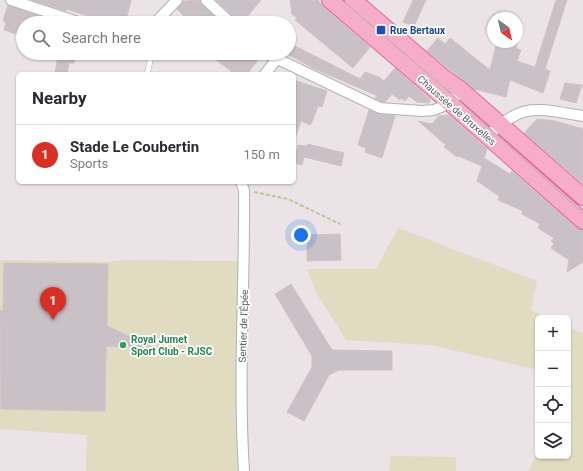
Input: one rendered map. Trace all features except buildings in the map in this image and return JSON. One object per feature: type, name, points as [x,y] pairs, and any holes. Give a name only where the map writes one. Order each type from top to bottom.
[{"type":"main road","name":"Chaussée de Bruxelles","points":[[330,0],[488,136],[583,221]]},
{"type":"main road","name":"Chaussée de Bruxelles","points":[[353,0],[443,77],[461,90],[583,197]]},
{"type":"street","points":[[11,0],[60,16]]},
{"type":"street","points":[[162,16],[177,0]]},
{"type":"street","points":[[206,0],[223,16]]},
{"type":"street","points":[[267,72],[276,60]]},
{"type":"street","points":[[279,60],[380,108],[422,111],[434,110],[450,103],[461,90]]},
{"type":"street","points":[[488,136],[511,116],[526,111],[540,110],[583,116]]},
{"type":"street","name":"Sentier de l'Épée","points":[[243,186],[245,250],[240,416],[244,471]]},
{"type":"lane","points":[[147,72],[150,60]]},
{"type":"path","points":[[243,186],[288,199],[340,224]]},
{"type":"shaded area","points":[[398,228],[537,281],[531,310],[542,315],[535,315],[535,369],[431,345],[346,340],[317,294],[307,269],[376,269]]},
{"type":"shaded area","name":"Royal Jumet Sport Club - RJSC","points":[[0,260],[107,262],[123,260],[245,261],[249,471],[86,471],[87,435],[0,429]]},
{"type":"shaded area","points":[[571,328],[583,333],[583,471],[528,471],[535,458],[571,459]]},
{"type":"shaded area","points":[[391,456],[456,457],[456,471],[389,471]]},
{"type":"tram line","points":[[342,0],[455,97],[583,213]]},
{"type":"place","name":"Rue Bertaux","points":[[381,30]]},
{"type":"place","name":"Stade Le Coubertin","points":[[53,320]]},
{"type":"place","name":"Royal Jumet Sport Club - RJSC","points":[[123,345]]}]
